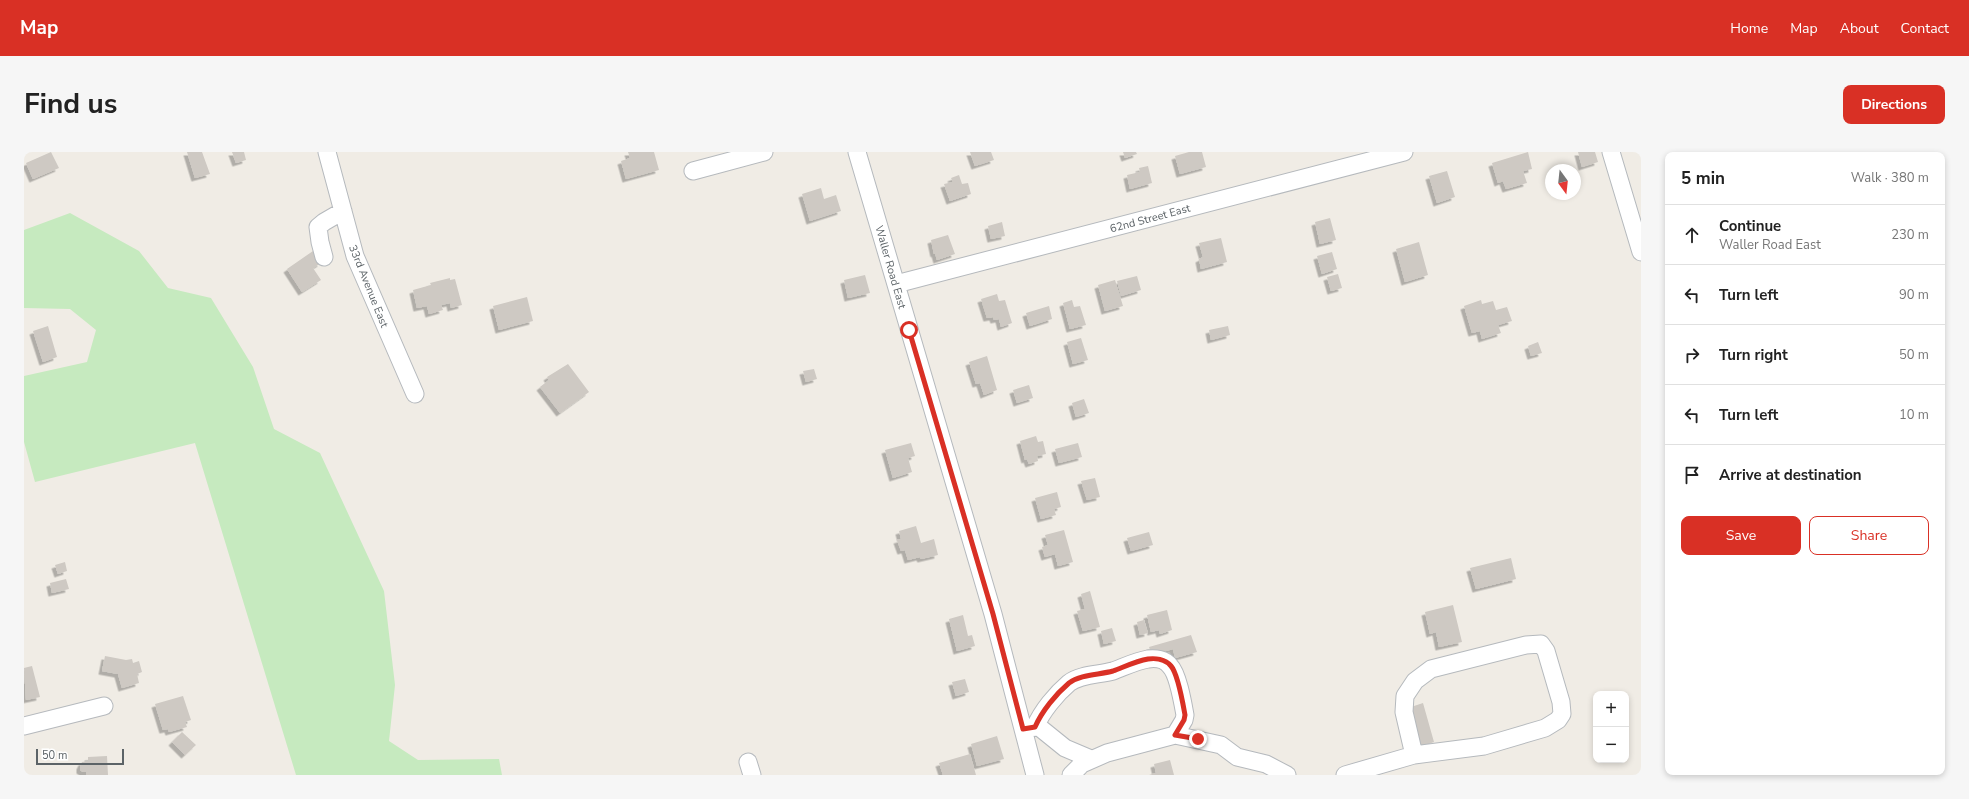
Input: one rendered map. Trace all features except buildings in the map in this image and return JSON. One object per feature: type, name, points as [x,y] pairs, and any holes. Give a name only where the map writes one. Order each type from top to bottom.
[{"type":"street","name":"33rd Avenue East","points":[[327,152],[363,276],[415,394]]},
{"type":"street","points":[[693,171],[764,152]]},
{"type":"street","name":"Waller Road East","points":[[857,152],[993,614],[1029,728],[1035,775]]},
{"type":"street","name":"62nd Street East","points":[[896,284],[1404,152]]},
{"type":"street","points":[[1611,152],[1641,252]]},
{"type":"street","points":[[324,257],[318,227],[343,211]]},
{"type":"street","points":[[1345,775],[1414,755],[1484,746],[1545,728],[1558,720],[1562,714],[1561,702],[1546,651],[1541,644],[1526,645],[1431,669],[1415,681],[1405,696],[1404,712],[1414,755]]},
{"type":"street","points":[[1029,728],[1070,683],[1079,678],[1112,671],[1147,659],[1154,659],[1165,662],[1171,666],[1174,673],[1185,715],[1184,720],[1175,735]]},
{"type":"street","points":[[24,726],[104,706]]},
{"type":"street","points":[[1029,728],[1039,727],[1065,748],[1091,759]]},
{"type":"street","points":[[1071,775],[1075,770],[1091,759],[1107,753],[1175,735],[1221,745],[1237,757],[1266,764],[1287,775]]},
{"type":"green space","points":[[70,213],[139,251],[168,288],[211,298],[253,367],[274,429],[320,453],[384,591],[395,685],[389,741],[418,760],[499,759],[502,775],[296,775],[195,443],[35,482],[24,442],[24,376],[87,362],[96,330],[70,309],[24,308],[24,230]]},
{"type":"route","points":[[909,330],[993,614],[1023,729],[1035,727],[1038,720],[1058,695],[1070,683],[1079,678],[1112,671],[1147,659],[1160,659],[1171,666],[1185,715],[1184,720],[1175,735],[1198,739]]}]
